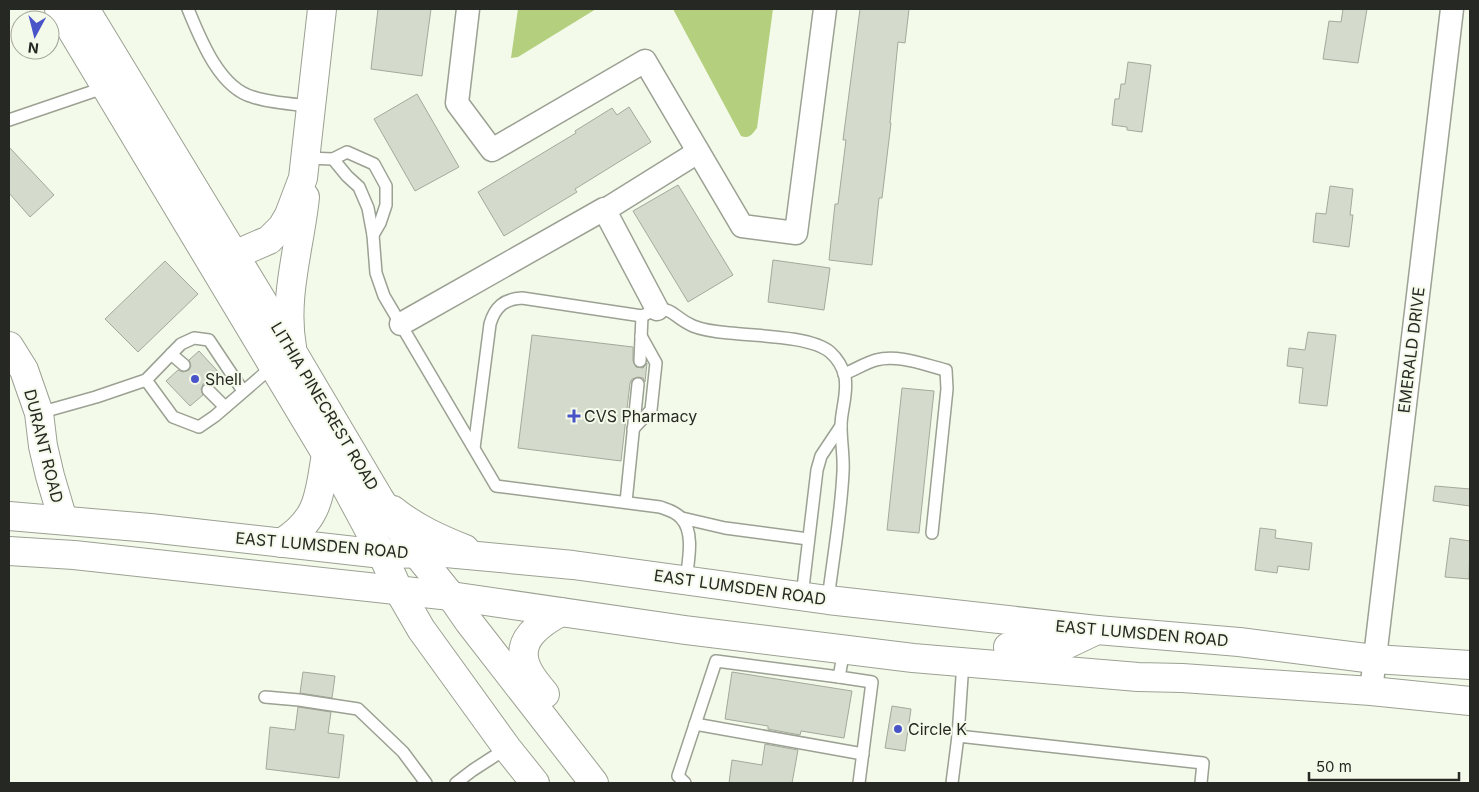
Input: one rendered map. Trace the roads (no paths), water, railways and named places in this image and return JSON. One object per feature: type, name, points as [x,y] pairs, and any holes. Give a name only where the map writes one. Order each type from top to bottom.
[{"type":"main road","name":"LITHIA PINECREST ROAD","points":[[59,9],[106,87],[283,360],[417,554],[594,783]]},
{"type":"main road","name":"LITHIA PINECREST ROAD","points":[[85,9],[234,255],[326,454],[346,487],[382,554],[399,591],[421,629],[507,748],[535,783]]},
{"type":"main road","points":[[283,360],[290,338],[291,294],[304,214],[306,195],[305,168],[322,9]]},
{"type":"main road","points":[[234,255],[269,240],[282,227],[289,215],[305,168]]},
{"type":"main road","name":"DURANT ROAD","points":[[9,346],[24,370],[39,413],[45,454],[63,520]]},
{"type":"main road","points":[[281,542],[291,536],[305,523],[315,509],[326,454]]},
{"type":"main road","points":[[379,498],[398,514],[418,527],[440,539],[481,556]]},
{"type":"main road","name":"EAST LUMSDEN ROAD","points":[[9,516],[281,542],[382,554],[481,556],[592,567],[828,600],[1097,630],[1240,642],[1374,659],[1470,665]]},
{"type":"main road","points":[[9,551],[74,555],[451,596],[685,630],[888,655],[1138,677],[1182,678],[1371,691],[1470,701]]},
{"type":"main road","points":[[561,612],[545,620],[531,633],[525,643],[523,655],[527,669],[548,698],[608,771],[608,783]]},
{"type":"main road","points":[[888,655],[890,643],[903,639],[1041,650],[1057,648],[1097,630]]},
{"type":"street","points":[[468,9],[457,103],[492,150],[645,61],[742,226],[796,233],[825,9]]},
{"type":"street","name":"EMERALD DRIVE","points":[[1371,691],[1452,9]]},
{"type":"street","points":[[401,324],[605,210],[698,152]]},
{"type":"street","points":[[605,210],[650,312]]},
{"type":"lane","points":[[188,9],[203,44],[226,80],[236,89],[251,97],[311,106]]},
{"type":"lane","points":[[9,120],[106,87]]},
{"type":"lane","points":[[305,168],[347,152],[374,164],[386,186],[386,205],[380,223],[373,235]]},
{"type":"lane","points":[[333,158],[347,176],[359,187],[368,208],[373,235],[374,260],[380,284],[401,324],[496,486],[660,507],[674,512],[682,518],[725,528],[808,538]]},
{"type":"lane","points":[[474,448],[490,324],[498,307],[505,301],[522,298],[650,312],[671,311],[692,325],[709,330],[813,342],[835,357],[844,374],[845,394],[841,426],[843,472],[828,600]]},
{"type":"lane","points":[[640,362],[641,336],[650,312]]},
{"type":"lane","points":[[633,429],[651,410],[656,363],[641,336]]},
{"type":"lane","points":[[39,413],[96,397],[146,380],[181,344],[194,338],[209,340],[243,392]]},
{"type":"lane","points":[[171,354],[184,365]]},
{"type":"lane","points":[[844,374],[884,358],[902,359],[946,370],[947,389],[932,533]]},
{"type":"lane","points":[[146,380],[173,417],[199,427],[283,360]]},
{"type":"lane","points":[[626,502],[638,384]]},
{"type":"lane","points":[[208,390],[225,407]]},
{"type":"lane","points":[[802,596],[816,470],[821,456],[841,426]]},
{"type":"lane","points":[[682,518],[689,536],[686,580]]},
{"type":"lane","points":[[838,677],[844,650]]},
{"type":"lane","points":[[685,783],[678,776],[716,661],[872,682],[859,783]]},
{"type":"lane","points":[[952,783],[958,736],[963,662]]},
{"type":"lane","points":[[265,697],[358,709],[403,752],[426,783]]},
{"type":"lane","points":[[695,724],[863,754]]},
{"type":"lane","points":[[958,736],[1203,763],[1201,783]]},
{"type":"lane","points":[[456,783],[472,770],[507,748]]},
{"type":"place","name":"Shell","points":[[195,379]]},
{"type":"place","name":"CVS Pharmacy","points":[[574,416]]},
{"type":"place","name":"Circle K","points":[[898,729]]}]
